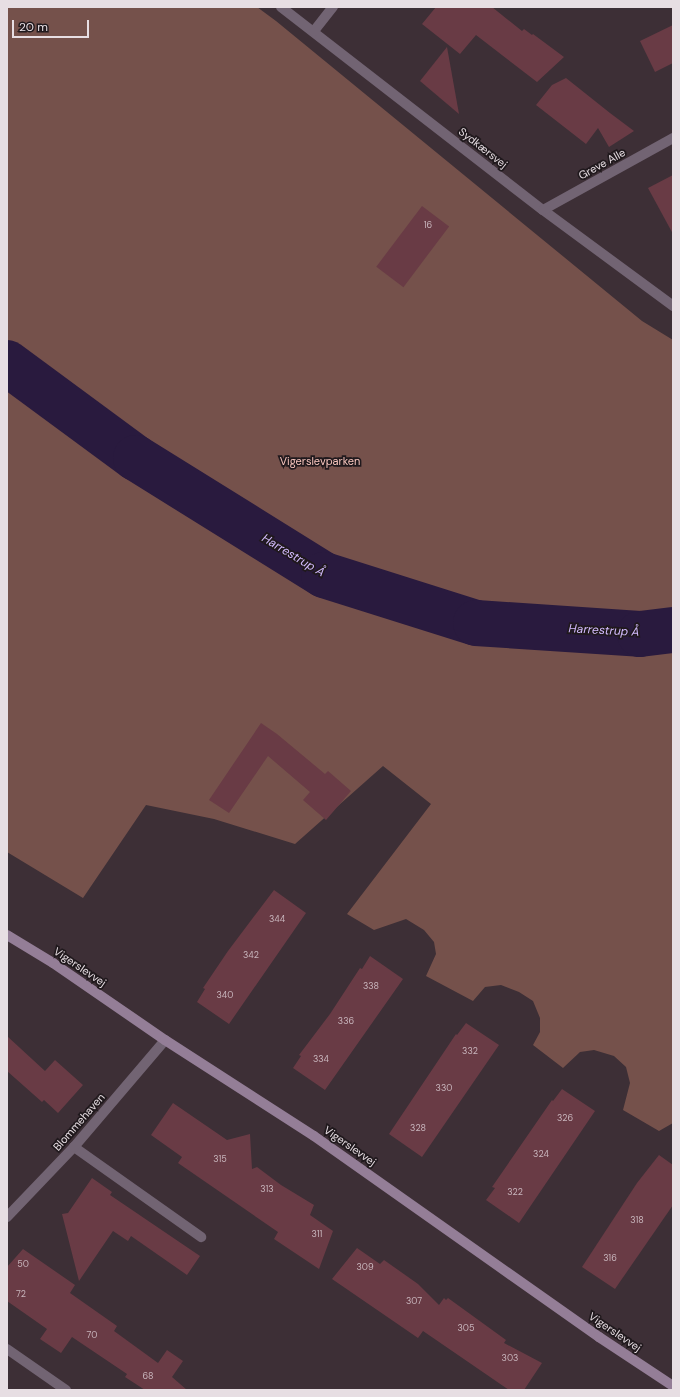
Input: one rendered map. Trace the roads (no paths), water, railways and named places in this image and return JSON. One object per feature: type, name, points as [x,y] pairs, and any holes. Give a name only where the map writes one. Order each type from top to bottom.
[{"type":"street","name":"Sydkærsvej","points":[[281,7],[314,31],[543,210],[673,306]]},
{"type":"street","points":[[314,31],[332,7]]},
{"type":"street","name":"Greve Alle","points":[[543,210],[673,138]]},
{"type":"street","name":"Vigerslevvej","points":[[7,935],[53,963],[165,1040],[314,1136],[599,1337],[673,1386]]},
{"type":"street","name":"Blommehaven","points":[[7,1217],[74,1147],[165,1040]]},
{"type":"street","points":[[74,1147],[201,1237]]},
{"type":"street","points":[[7,1349],[66,1390]]},
{"type":"waterway","name":"Harrestrup Å","points":[[7,363],[136,458],[324,575],[476,623],[640,634],[673,630]]},
{"type":"park label","name":"Vigerslevparken","points":[[320,461]]}]
